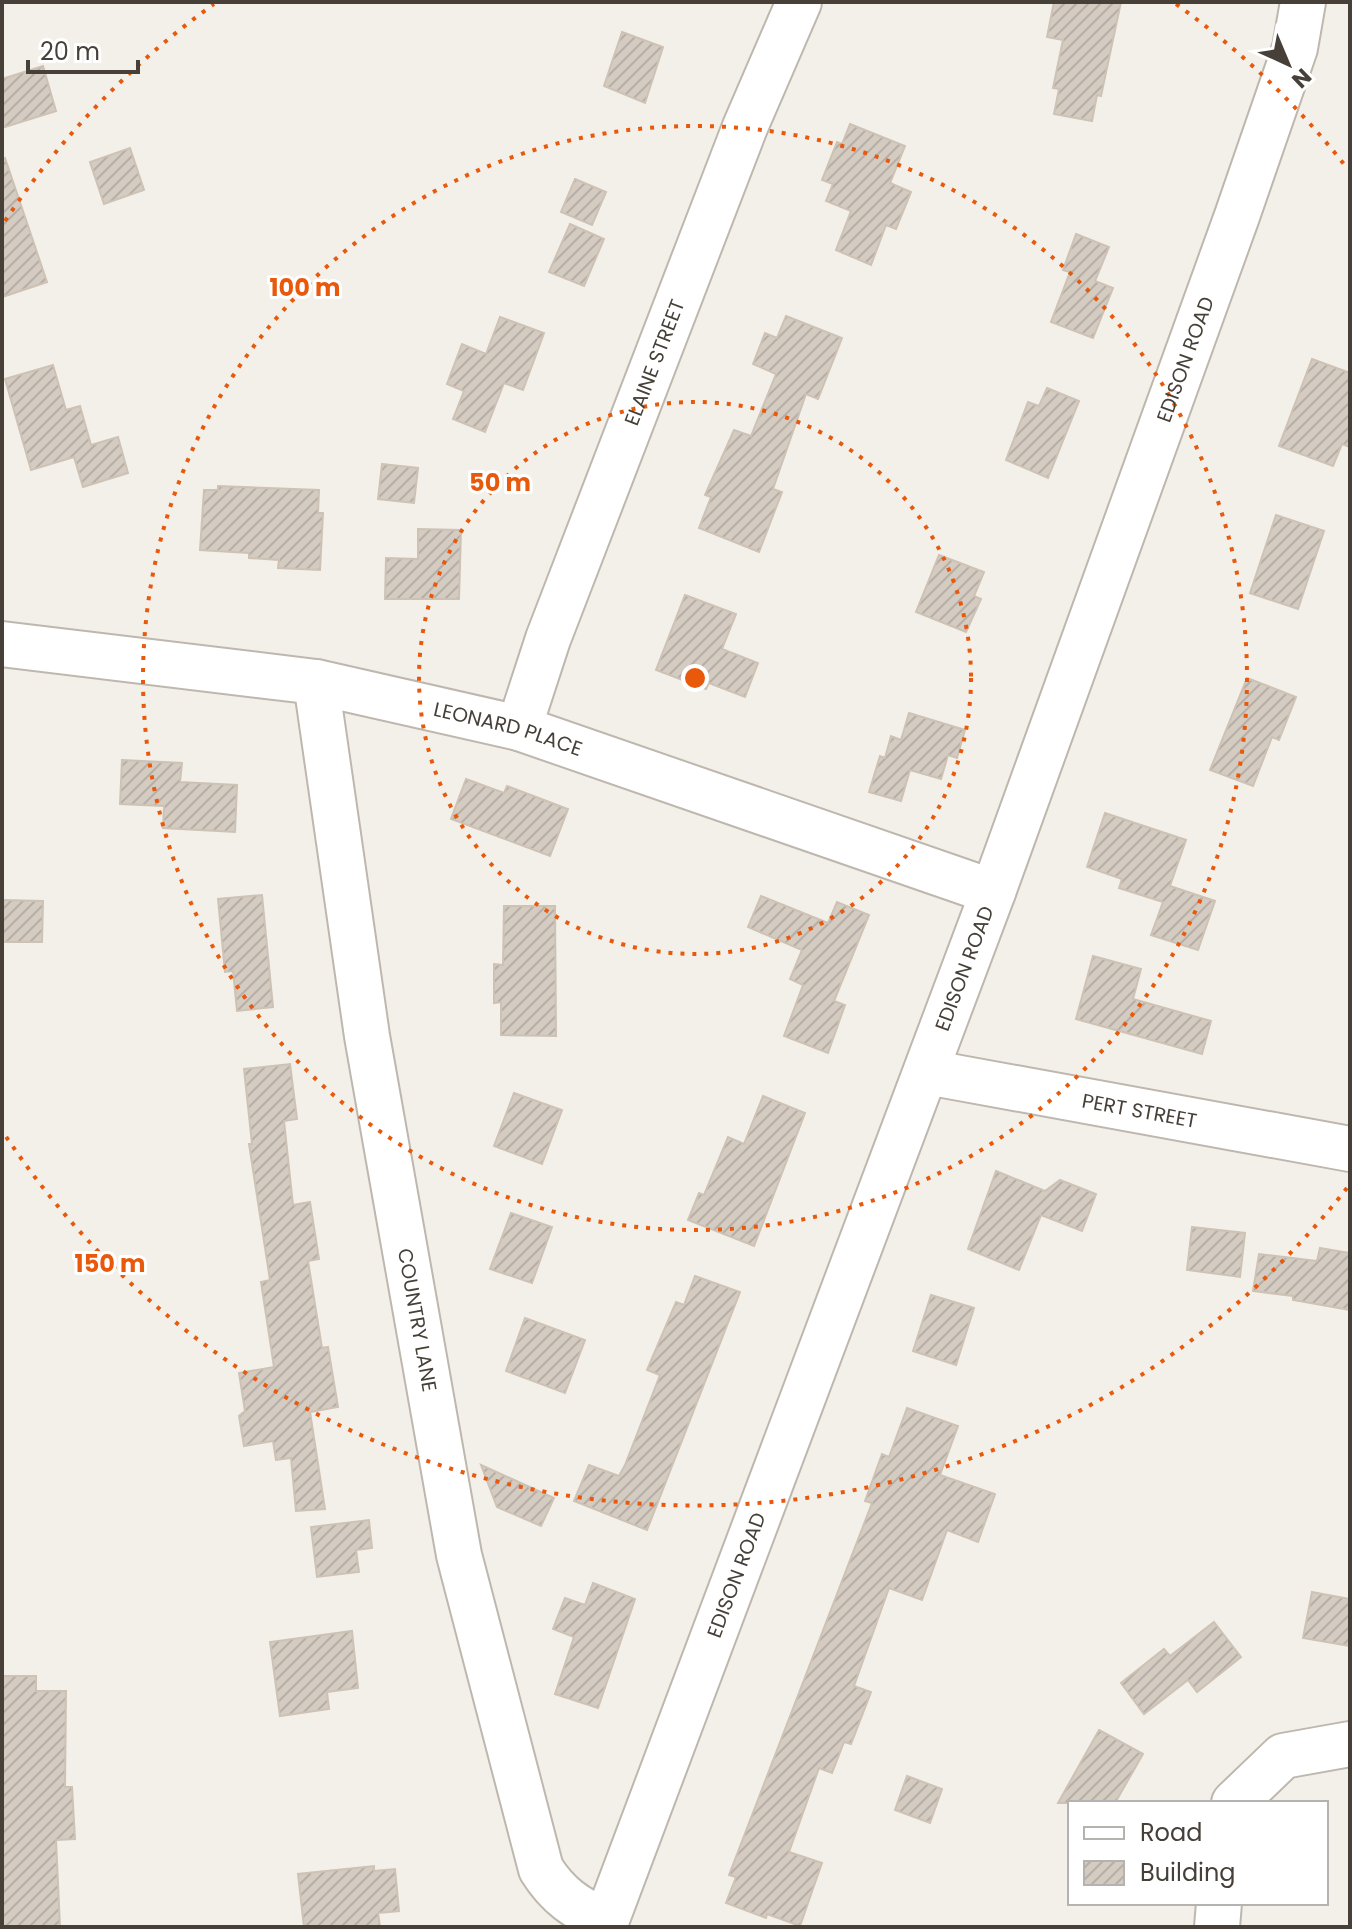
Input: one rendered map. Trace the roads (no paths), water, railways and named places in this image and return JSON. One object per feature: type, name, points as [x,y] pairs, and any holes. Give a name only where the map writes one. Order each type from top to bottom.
[{"type":"street","name":"ELAINE STREET","points":[[519,728],[548,639],[734,156],[799,2]]},
{"type":"street","name":"EDISON ROAD","points":[[604,1924],[993,892],[1237,216],[1295,48],[1303,2]]},
{"type":"street","name":"LEONARD PLACE","points":[[6,632],[316,682],[519,728],[993,892]]},
{"type":"street","name":"COUNTRY LANE","points":[[316,682],[367,1036],[459,1555],[541,1869],[553,1889],[575,1908],[604,1924]]},
{"type":"street","name":"PERT STREET","points":[[927,1072],[1350,1149]]},
{"type":"street","points":[[1236,1801],[1283,1756],[1350,1744]]},
{"type":"street","points":[[1217,1927],[1219,1905]]}]
